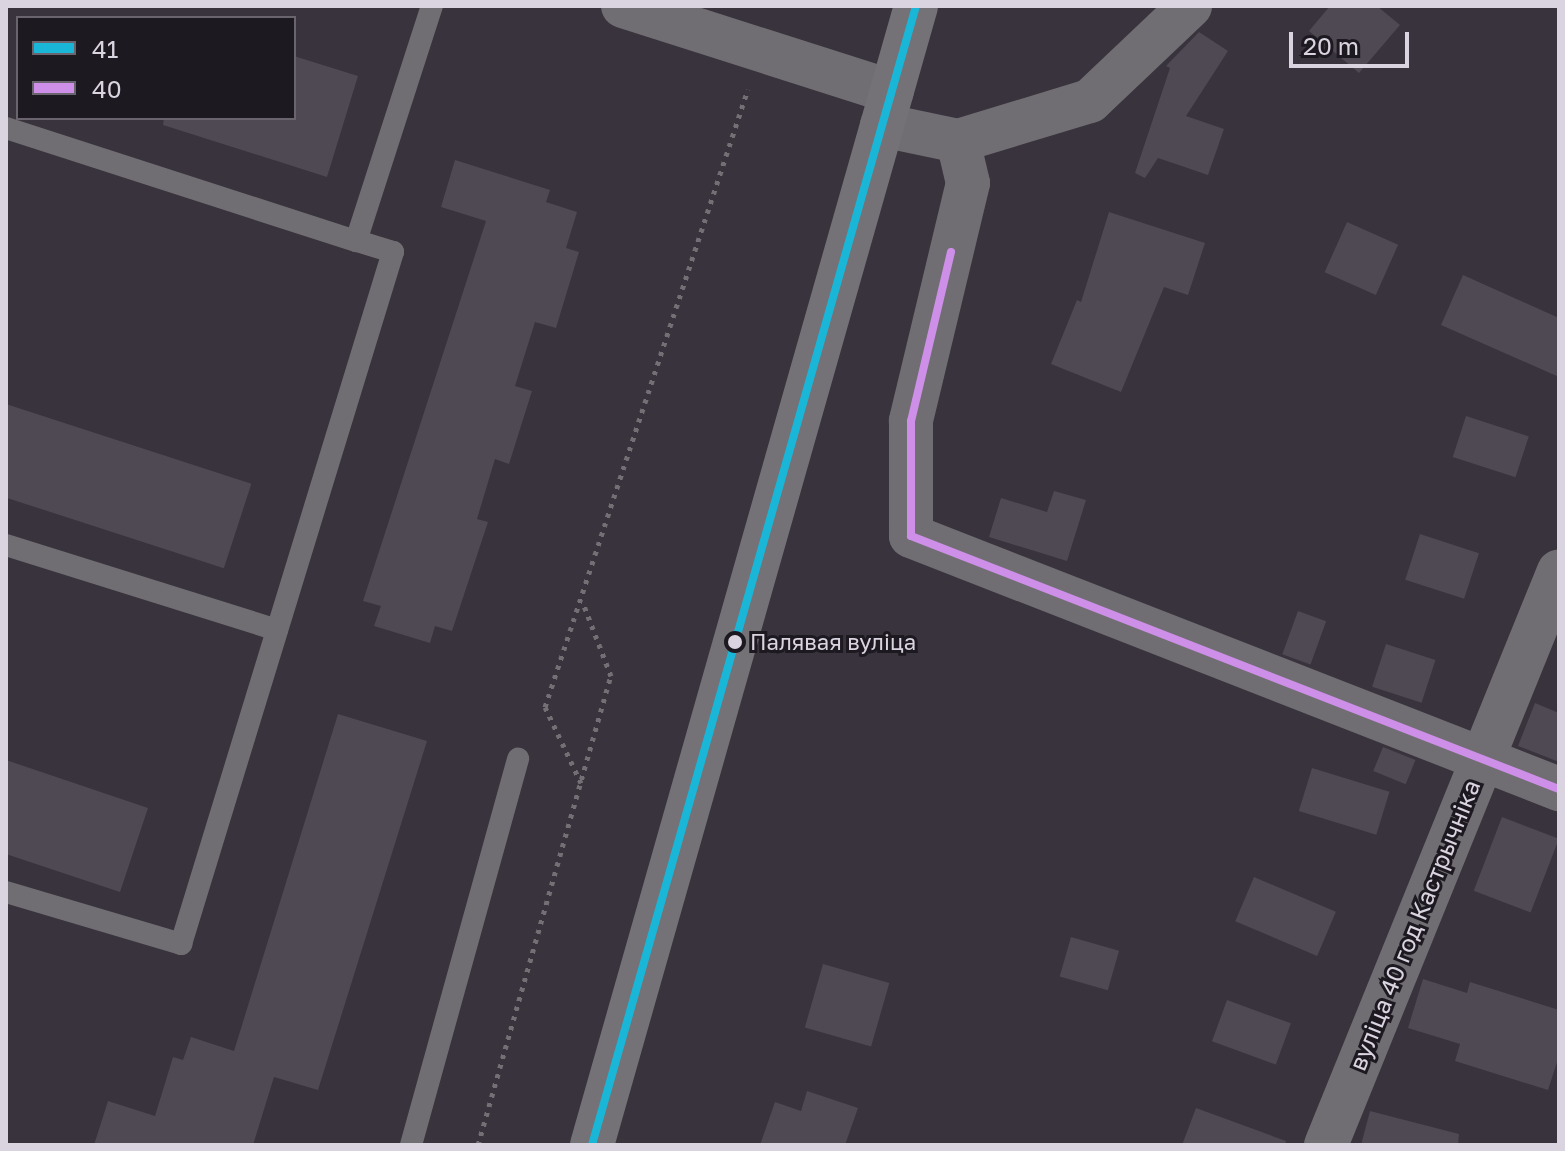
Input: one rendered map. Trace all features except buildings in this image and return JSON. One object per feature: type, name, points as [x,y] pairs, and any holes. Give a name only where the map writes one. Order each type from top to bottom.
[{"type":"street","points":[[623,6],[761,49],[958,141],[1090,101],[1190,6]]},
{"type":"street","points":[[592,1145],[916,6]]},
{"type":"street","points":[[958,141],[968,183],[911,421],[911,536],[1559,789]]},
{"type":"street","name":"вуліца 40 год Кастрычніка","points":[[1326,1145],[1559,571]]},
{"type":"lane","points":[[356,241],[432,6]]},
{"type":"lane","points":[[6,128],[393,252],[181,944],[6,892]]},
{"type":"lane","points":[[6,545],[277,630]]},
{"type":"lane","points":[[411,1145],[518,759]]},
{"type":"path","points":[[581,783],[545,707],[583,603],[761,49]]},
{"type":"path","points":[[478,1145],[611,676],[583,603]]},
{"type":"transit line","name":"41","points":[[592,1145],[916,6]]},
{"type":"transit line","name":"40","points":[[951,252],[911,421],[911,536],[1559,789]]},
{"type":"place","name":"Палявая вуліца","points":[[735,642]]}]
